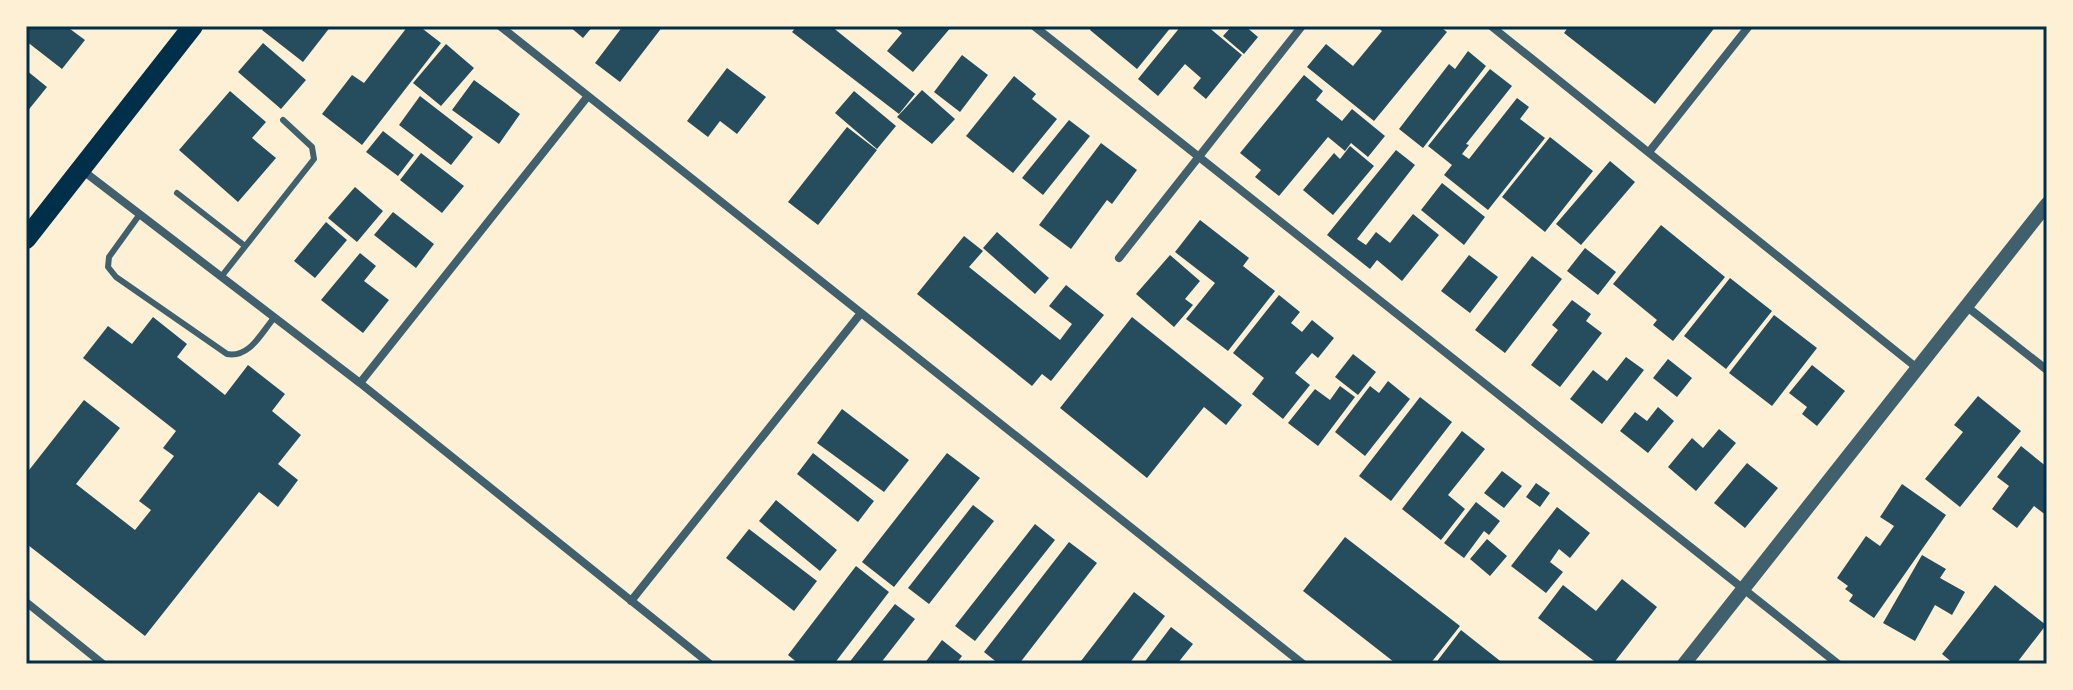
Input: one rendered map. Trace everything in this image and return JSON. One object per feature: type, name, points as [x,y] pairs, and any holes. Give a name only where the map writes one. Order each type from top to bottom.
[{"type":"main road","points":[[26,239],[193,26]]},
{"type":"street","points":[[500,26],[1303,664]]},
{"type":"street","points":[[1034,26],[1838,664]]},
{"type":"street","points":[[1119,258],[1302,26]]},
{"type":"street","points":[[1491,26],[1917,368]]},
{"type":"street","points":[[1649,152],[1749,26]]},
{"type":"street","points":[[360,383],[588,96]]},
{"type":"street","points":[[81,169],[360,383],[710,664]]},
{"type":"street","points":[[1684,664],[2047,204]]},
{"type":"street","points":[[1966,306],[2047,370]]},
{"type":"street","points":[[631,601],[861,313]]},
{"type":"street","points":[[26,602],[103,664]]},
{"type":"lane","points":[[221,277],[314,159],[312,147],[283,120]]},
{"type":"lane","points":[[177,193],[245,246]]},
{"type":"lane","points":[[140,214],[109,257],[108,267],[116,277],[227,354],[237,356],[248,350],[274,318]]},
{"type":"building","points":[[26,26],[66,26],[85,40],[62,69],[26,41]]},
{"type":"building","points":[[265,26],[331,26],[303,62],[262,30]]},
{"type":"building","points":[[408,26],[419,26],[441,43],[362,145],[322,114],[352,75],[364,83]]},
{"type":"building","points":[[569,26],[593,26],[583,38]]},
{"type":"building","points":[[623,26],[663,26],[620,82],[595,63]]},
{"type":"building","points":[[797,26],[831,26],[915,94],[899,114],[792,32]]},
{"type":"building","points":[[893,26],[952,26],[913,72],[887,51],[902,33]]},
{"type":"building","points":[[1093,26],[1172,26],[1137,69],[1090,30]]},
{"type":"building","points":[[1181,26],[1207,26],[1242,55],[1206,99],[1193,88],[1201,78],[1185,64],[1158,96],[1138,79]]},
{"type":"building","points":[[1232,26],[1245,26],[1258,37],[1244,54],[1223,36]]},
{"type":"building","points":[[1376,26],[1439,26],[1447,32],[1374,121],[1307,67],[1326,44],[1353,66],[1382,31]]},
{"type":"building","points":[[1569,26],[1716,26],[1655,104],[1564,33]]},
{"type":"building","points":[[263,43],[306,80],[281,109],[238,72]]},
{"type":"building","points":[[446,44],[474,68],[441,106],[413,83]]},
{"type":"building","points":[[1468,51],[1486,66],[1423,148],[1399,129],[1449,64],[1455,69]]},
{"type":"building","points":[[962,55],[988,75],[960,112],[934,92]]},
{"type":"building","points":[[727,68],[766,97],[737,134],[720,121],[708,137],[687,121]]},
{"type":"building","points":[[1490,69],[1512,86],[1466,144],[1469,145],[1462,154],[1469,159],[1517,98],[1529,107],[1520,119],[1545,138],[1488,210],[1444,175],[1452,165],[1428,146]]},
{"type":"building","points":[[26,70],[47,87],[26,113]]},
{"type":"building","points":[[1304,75],[1323,91],[1316,100],[1342,121],[1352,109],[1385,136],[1368,157],[1351,143],[1345,151],[1328,137],[1279,196],[1255,177],[1261,170],[1240,153]]},
{"type":"building","points":[[1014,76],[1036,94],[1032,99],[1057,119],[1013,173],[966,136]]},
{"type":"building","points":[[474,80],[520,114],[499,144],[452,110]]},
{"type":"building","points":[[922,90],[955,119],[932,144],[897,117]]},
{"type":"building","points":[[230,91],[266,122],[252,138],[276,158],[238,202],[179,150]]},
{"type":"building","points":[[854,91],[896,126],[877,149],[835,113]]},
{"type":"building","points":[[420,96],[473,137],[451,165],[399,125]]},
{"type":"building","points":[[1069,120],[1090,136],[1043,195],[1022,178]]},
{"type":"building","points":[[847,127],[877,150],[818,225],[788,202]]},
{"type":"building","points":[[383,131],[414,155],[398,176],[366,152]]},
{"type":"building","points":[[1550,137],[1593,171],[1545,232],[1502,197]]},
{"type":"building","points":[[1101,143],[1137,170],[1112,204],[1107,200],[1071,249],[1039,225]]},
{"type":"building","points":[[1350,146],[1374,166],[1333,215],[1303,190],[1334,153],[1340,159]]},
{"type":"building","points":[[1396,150],[1415,165],[1357,239],[1366,245],[1376,232],[1390,243],[1413,214],[1439,235],[1402,281],[1377,260],[1370,269],[1327,235]]},
{"type":"building","points":[[421,153],[464,186],[442,213],[400,180]]},
{"type":"building","points":[[1610,161],[1635,182],[1581,245],[1556,224]]},
{"type":"building","points":[[1442,183],[1485,217],[1464,245],[1421,210]]},
{"type":"building","points":[[355,187],[383,211],[357,242],[328,218]]},
{"type":"building","points":[[393,212],[434,244],[416,268],[374,235]]},
{"type":"building","points":[[1200,220],[1249,258],[1243,266],[1275,291],[1228,351],[1186,319],[1215,283],[1175,252]]},
{"type":"building","points":[[326,222],[347,240],[315,278],[294,261]]},
{"type":"building","points":[[1661,225],[1725,277],[1673,341],[1653,325],[1657,320],[1613,284]]},
{"type":"building","points":[[997,232],[1049,278],[1035,294],[983,248]]},
{"type":"building","points":[[964,236],[983,251],[969,267],[1060,340],[1072,324],[1049,306],[1066,285],[1104,315],[1051,381],[1042,374],[1032,386],[917,294]]},
{"type":"building","points":[[1585,248],[1616,272],[1598,295],[1567,271]]},
{"type":"building","points":[[360,253],[376,266],[364,281],[389,300],[363,333],[321,300]]},
{"type":"building","points":[[1170,255],[1200,281],[1185,299],[1193,305],[1174,327],[1136,294]]},
{"type":"building","points":[[1469,255],[1498,277],[1470,313],[1441,291]]},
{"type":"building","points":[[1532,256],[1562,279],[1505,353],[1475,330]]},
{"type":"building","points":[[1730,278],[1772,311],[1726,369],[1684,336]]},
{"type":"building","points":[[1279,295],[1300,312],[1291,323],[1302,332],[1312,320],[1334,338],[1318,358],[1312,353],[1295,373],[1310,385],[1283,419],[1252,394],[1264,378],[1233,353]]},
{"type":"building","points":[[1572,300],[1591,314],[1586,321],[1602,333],[1560,387],[1531,365],[1558,330],[1552,325]]},
{"type":"building","points":[[1774,315],[1817,348],[1772,406],[1729,373]]},
{"type":"building","points":[[153,317],[187,344],[177,357],[225,395],[248,365],[285,394],[272,411],[301,435],[278,464],[298,480],[278,507],[259,492],[145,636],[28,545],[26,548],[26,474],[84,400],[120,428],[76,484],[135,530],[151,510],[139,501],[174,456],[163,448],[176,431],[83,358],[108,326],[132,344]]},
{"type":"building","points":[[1132,317],[1242,405],[1226,425],[1204,407],[1147,478],[1060,408]]},
{"type":"building","points":[[1353,354],[1376,372],[1358,395],[1335,377]]},
{"type":"building","points":[[1626,357],[1644,370],[1602,424],[1570,399],[1593,370],[1607,381]]},
{"type":"building","points":[[1668,359],[1692,378],[1677,397],[1653,378]]},
{"type":"building","points":[[1812,365],[1845,391],[1817,426],[1802,414],[1807,407],[1789,393]]},
{"type":"building","points":[[1388,381],[1410,399],[1365,456],[1335,432],[1370,386],[1379,393]]},
{"type":"building","points":[[1340,386],[1355,397],[1318,446],[1288,423],[1315,389],[1330,400]]},
{"type":"building","points":[[1978,396],[2021,431],[1960,507],[1925,479],[1963,432],[1954,425]]},
{"type":"building","points":[[1420,397],[1452,422],[1391,501],[1359,476]]},
{"type":"building","points":[[1658,407],[1674,421],[1648,453],[1620,431],[1635,412],[1647,421]]},
{"type":"building","points":[[842,409],[909,460],[884,492],[817,443]]},
{"type":"building","points":[[1719,429],[1736,443],[1696,491],[1668,467],[1692,438],[1703,448]]},
{"type":"building","points":[[1462,431],[1485,449],[1448,495],[1465,509],[1441,540],[1402,509]]},
{"type":"building","points":[[2021,446],[2047,467],[2047,516],[2034,506],[2017,528],[1992,509],[2009,486],[1997,477]]},
{"type":"building","points":[[813,453],[874,501],[858,522],[797,474]]},
{"type":"building","points":[[947,453],[980,478],[894,587],[862,562]]},
{"type":"building","points":[[1747,463],[1778,488],[1745,528],[1714,503]]},
{"type":"building","points":[[1502,471],[1522,486],[1504,508],[1484,493]]},
{"type":"building","points":[[1536,483],[1550,493],[1540,507],[1526,497]]},
{"type":"building","points":[[1902,484],[1946,515],[1874,618],[1849,601],[1853,595],[1845,589],[1848,586],[1837,578],[1866,536],[1880,546],[1894,526],[1880,517]]},
{"type":"building","points":[[776,500],[837,550],[820,571],[759,521]]},
{"type":"building","points":[[1476,502],[1500,521],[1489,535],[1484,531],[1464,558],[1444,543]]},
{"type":"building","points":[[973,505],[994,521],[929,604],[908,588]]},
{"type":"building","points":[[1557,507],[1590,533],[1570,558],[1559,549],[1550,562],[1563,572],[1546,593],[1511,566]]},
{"type":"building","points":[[1035,524],[1055,540],[975,641],[955,626]]},
{"type":"building","points":[[749,529],[817,581],[794,611],[726,558]]},
{"type":"building","points":[[1345,537],[1460,626],[1430,664],[1394,662],[1303,591]]},
{"type":"building","points":[[1487,539],[1507,556],[1490,576],[1470,559]]},
{"type":"building","points":[[1069,542],[1097,563],[1019,664],[999,664],[984,652]]},
{"type":"building","points":[[1922,555],[1946,569],[1940,578],[1965,592],[1952,615],[1935,605],[1915,641],[1883,623]]},
{"type":"building","points":[[856,566],[889,592],[834,664],[799,664],[788,655]]},
{"type":"building","points":[[1622,579],[1657,607],[1613,664],[1598,664],[1538,618],[1563,585],[1596,611]]},
{"type":"building","points":[[1995,585],[2046,625],[2016,664],[1954,664],[1942,654]]},
{"type":"building","points":[[1134,592],[1165,616],[1129,664],[1085,664],[1081,661]]},
{"type":"building","points":[[895,604],[915,619],[880,664],[848,664]]},
{"type":"building","points":[[1171,627],[1193,644],[1177,664],[1143,664]]},
{"type":"building","points":[[1461,630],[1504,664],[1435,664]]},
{"type":"building","points":[[942,640],[962,656],[956,664],[924,664]]}]
